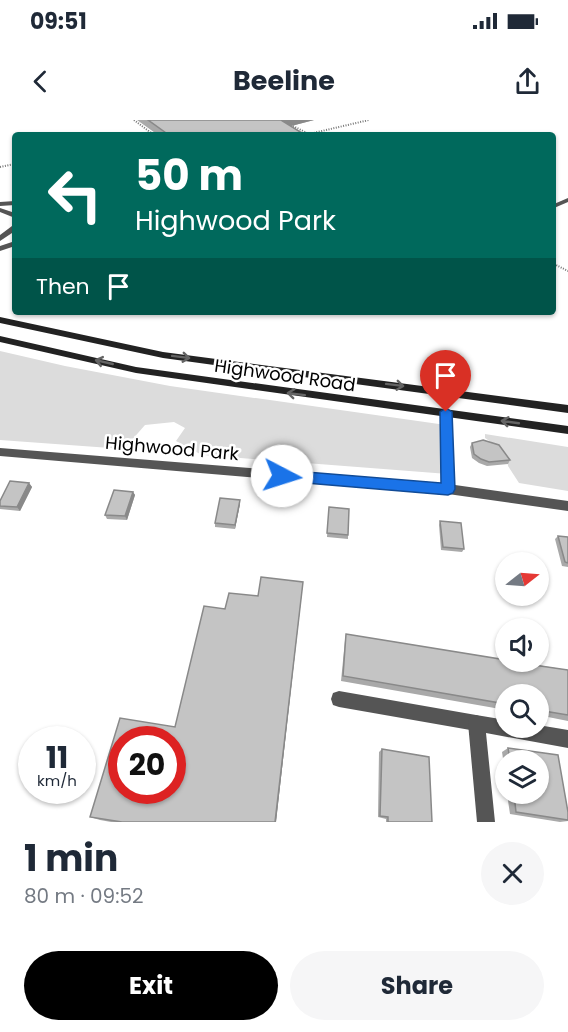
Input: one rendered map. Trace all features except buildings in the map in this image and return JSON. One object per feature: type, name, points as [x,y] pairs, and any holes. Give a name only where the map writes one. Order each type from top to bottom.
[{"type":"street","name":"Highwood Road","points":[[0,320],[163,355],[568,409]]},
{"type":"street","name":"Highwood Road","points":[[0,339],[136,370],[568,430]]},
{"type":"street","points":[[446,412],[448,489]]},
{"type":"street","name":"Highwood Park","points":[[0,452],[448,489],[568,506]]},
{"type":"street","points":[[339,699],[568,739]]},
{"type":"street","points":[[476,723],[486,822]]},
{"type":"path","points":[[134,120],[150,132]]},
{"type":"path","points":[[322,132],[369,120]]},
{"type":"path","points":[[292,126],[304,132]]},
{"type":"shaded area","points":[[0,351],[170,386],[446,425],[448,474],[202,455],[176,441],[185,428],[174,422],[145,425],[124,449],[0,440]]},
{"type":"shaded area","points":[[485,434],[568,447],[568,491],[519,483],[501,449],[485,438]]},
{"type":"route","points":[[282,476],[448,489],[446,412]]}]
